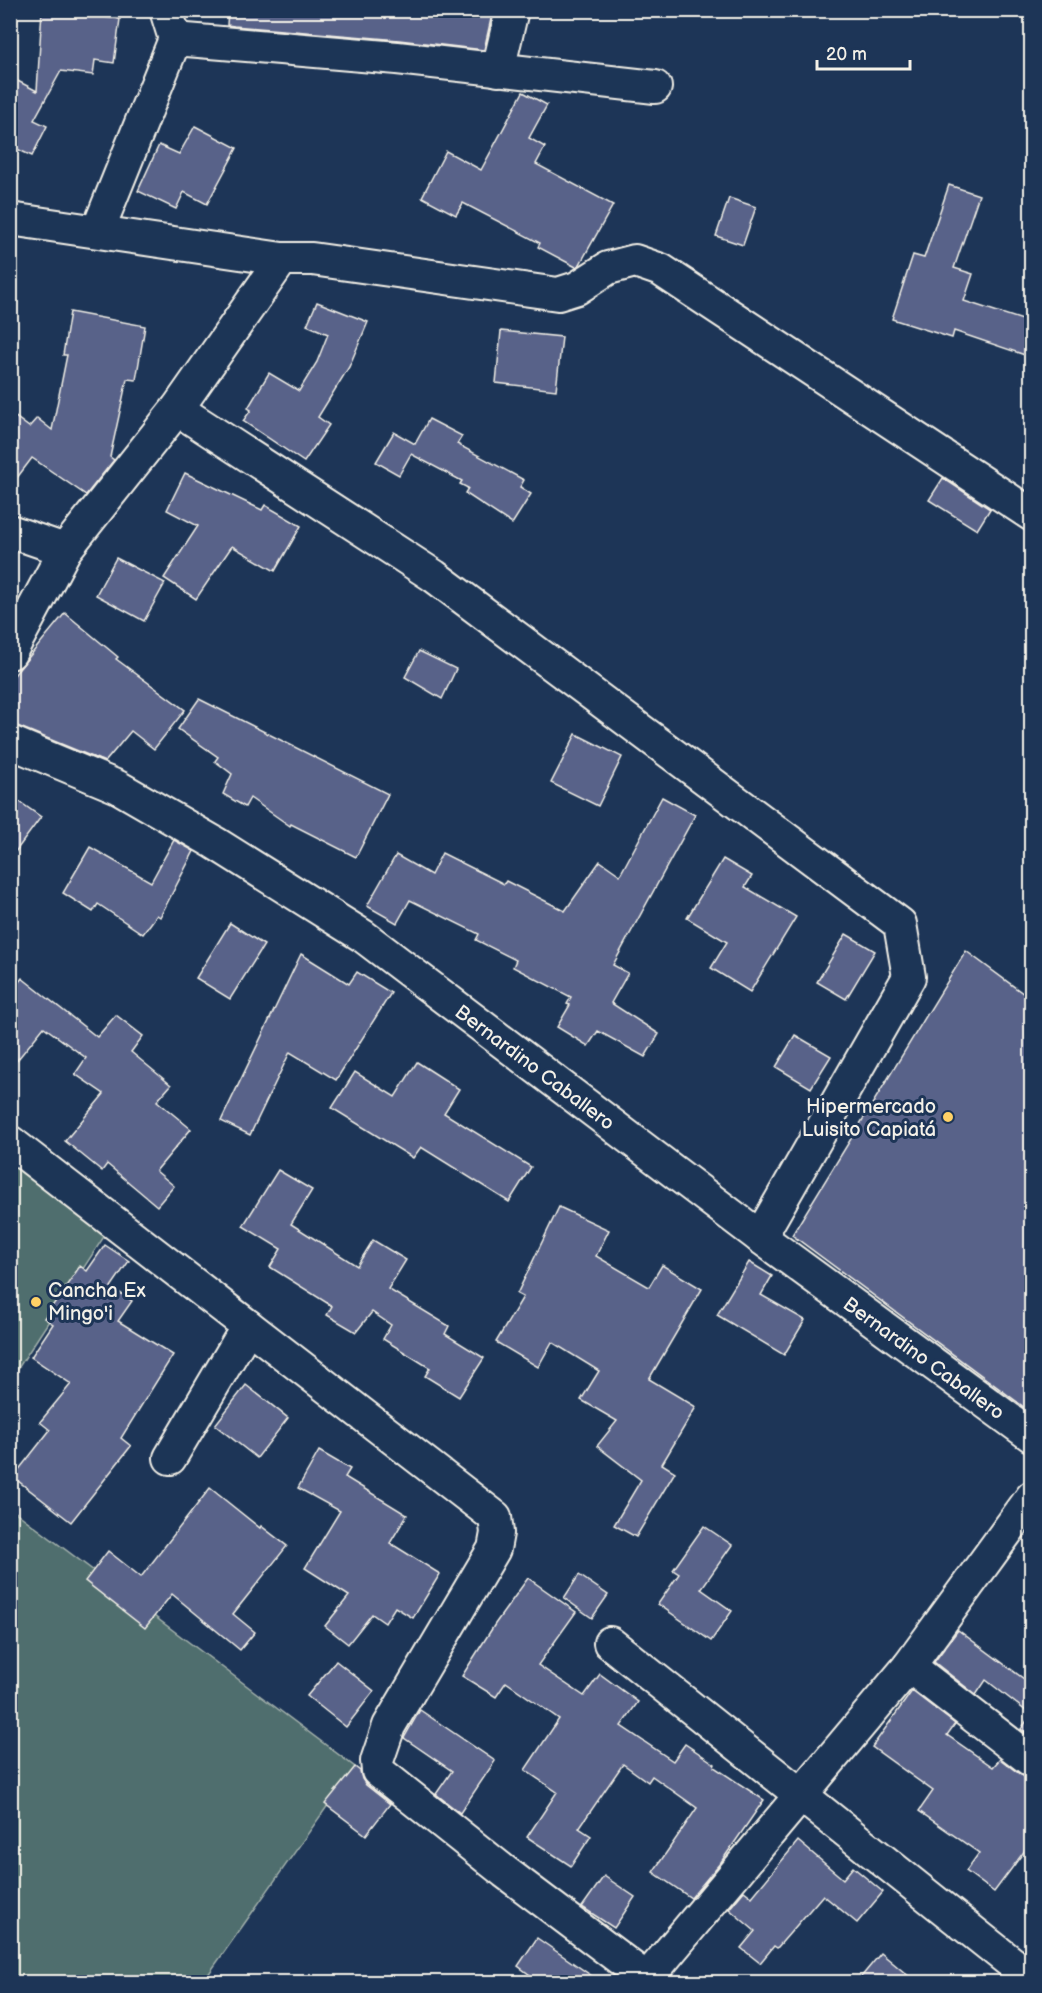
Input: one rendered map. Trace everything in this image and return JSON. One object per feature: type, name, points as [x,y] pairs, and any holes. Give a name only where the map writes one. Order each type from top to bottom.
[{"type":"street","points":[[498,70],[512,10]]},
{"type":"street","points":[[98,230],[171,25],[498,70],[655,87]]},
{"type":"street","points":[[10,219],[98,230],[282,259],[312,259],[558,294],[577,288],[608,267],[635,261],[661,270],[1032,515]]},
{"type":"street","points":[[10,653],[64,550],[177,409],[282,259]]},
{"type":"street","points":[[177,409],[434,576],[900,924],[909,977],[760,1237]]},
{"type":"street","points":[[10,531],[64,550]]},
{"type":"street","name":"Bernardino Caballero","points":[[10,742],[118,787],[215,843],[363,936],[760,1237],[1032,1436]]},
{"type":"street","points":[[10,1142],[495,1517],[497,1533],[494,1549],[389,1726],[377,1761],[378,1771],[646,1981],[909,1666],[1032,1497]]},
{"type":"street","points":[[170,1458],[248,1326]]},
{"type":"street","points":[[610,1643],[1032,1979]]},
{"type":"street","points":[[909,1666],[1032,1761]]},
{"type":"green space","name":"Cancha Ex Mingo'i","points":[[10,1153],[109,1229],[13,1376],[10,1375]]},
{"type":"green space","points":[[10,1508],[355,1767],[203,1982],[11,1982]]},
{"type":"building","points":[[42,10],[120,19],[114,63],[95,60],[93,75],[61,71],[34,120],[47,126],[32,156],[17,149],[10,162],[10,77],[37,91]]},
{"type":"building","points":[[228,10],[493,10],[484,50],[227,25]]},
{"type":"building","points":[[523,92],[547,105],[529,138],[545,147],[536,164],[613,205],[580,264],[576,267],[538,247],[540,243],[463,203],[456,215],[422,197],[446,151],[481,170]]},
{"type":"building","points":[[195,126],[237,148],[207,204],[184,192],[176,209],[138,191],[159,145],[179,154]]},
{"type":"building","points":[[949,185],[979,195],[954,268],[973,274],[964,301],[1032,323],[1032,335],[1025,355],[954,331],[952,338],[892,319],[913,255],[924,258]]},
{"type":"building","points":[[729,198],[756,207],[743,245],[716,236]]},
{"type":"building","points":[[317,302],[368,322],[349,367],[318,417],[329,425],[304,462],[243,421],[269,373],[299,391],[317,362],[328,334],[307,325]]},
{"type":"building","points":[[70,312],[145,326],[136,380],[127,379],[110,457],[114,460],[86,495],[32,458],[10,487],[10,413],[29,427],[37,418],[52,430],[67,355],[63,355]]},
{"type":"building","points":[[501,331],[562,337],[556,390],[496,383]]},
{"type":"building","points":[[429,419],[462,436],[457,444],[524,480],[520,487],[531,494],[512,524],[465,493],[468,488],[460,484],[462,481],[411,454],[399,475],[376,462],[394,432],[415,444]]},
{"type":"building","points":[[185,473],[262,510],[265,505],[301,526],[275,571],[232,546],[196,599],[164,578],[198,526],[167,510]]},
{"type":"building","points":[[943,478],[990,509],[977,530],[929,500]]},
{"type":"building","points":[[116,558],[165,583],[144,621],[96,595]]},
{"type":"building","points":[[65,613],[118,657],[116,659],[185,710],[154,749],[131,731],[105,762],[10,723],[10,680]]},
{"type":"building","points":[[419,651],[456,669],[442,699],[405,677]]},
{"type":"building","points":[[199,699],[388,794],[356,857],[291,824],[290,826],[250,798],[245,807],[223,794],[232,774],[215,761],[218,757],[178,729]]},
{"type":"building","points":[[576,734],[622,757],[598,806],[551,783]]},
{"type":"building","points":[[10,795],[41,817],[10,859]]},
{"type":"building","points":[[662,797],[695,815],[613,965],[628,973],[611,1003],[659,1034],[645,1057],[598,1031],[588,1046],[557,1027],[570,1005],[567,1004],[571,997],[513,967],[516,960],[476,940],[479,934],[410,900],[397,923],[367,906],[396,855],[431,875],[442,853],[504,884],[506,881],[565,911],[600,861],[620,875]]},
{"type":"building","points":[[174,840],[194,851],[160,917],[157,915],[143,934],[98,904],[93,912],[63,893],[90,847],[151,882]]},
{"type":"building","points":[[723,859],[752,876],[745,887],[796,917],[750,992],[711,968],[727,942],[687,918]]},
{"type":"building","points":[[230,923],[264,945],[230,999],[196,978]]},
{"type":"building","points":[[846,934],[875,951],[846,999],[817,982]]},
{"type":"building","name":"Hipermercado Luisito Capiatá","points":[[966,951],[1032,1000],[1032,1413],[792,1235]]},
{"type":"building","points":[[301,954],[349,984],[357,972],[391,993],[336,1080],[290,1052],[250,1135],[221,1121]]},
{"type":"building","points":[[22,978],[97,1037],[116,1015],[143,1036],[131,1052],[171,1085],[157,1101],[191,1129],[156,1171],[174,1186],[157,1206],[107,1164],[102,1171],[65,1141],[104,1094],[75,1074],[86,1058],[44,1027],[10,1069],[10,993]]},
{"type":"building","points":[[795,1035],[831,1056],[811,1088],[776,1067]]},
{"type":"building","points":[[417,1062],[459,1089],[444,1113],[531,1167],[509,1202],[421,1147],[413,1158],[332,1108],[355,1072],[395,1097]]},
{"type":"building","points":[[278,1170],[312,1190],[291,1224],[357,1266],[373,1240],[406,1260],[388,1289],[449,1326],[445,1334],[484,1358],[459,1397],[425,1376],[430,1368],[383,1339],[391,1325],[372,1312],[356,1332],[327,1315],[332,1306],[270,1267],[281,1249],[243,1226]]},
{"type":"building","points":[[559,1207],[609,1230],[596,1256],[649,1287],[662,1265],[702,1289],[649,1379],[696,1407],[662,1464],[675,1472],[636,1537],[614,1525],[641,1480],[597,1446],[617,1421],[581,1400],[599,1371],[552,1342],[538,1367],[496,1342],[523,1297],[517,1294]]},
{"type":"building","points":[[105,1245],[129,1261],[111,1287],[132,1301],[118,1321],[173,1355],[121,1438],[131,1446],[71,1522],[13,1477],[50,1430],[40,1422],[71,1384],[31,1357],[53,1324],[44,1318],[80,1266],[87,1271]]},
{"type":"building","points":[[749,1262],[772,1276],[761,1295],[805,1320],[784,1355],[717,1315]]},
{"type":"building","points":[[246,1385],[288,1418],[257,1458],[215,1425]]},
{"type":"building","points":[[319,1451],[350,1469],[345,1477],[407,1515],[390,1543],[440,1574],[413,1618],[395,1607],[385,1623],[372,1614],[348,1644],[325,1626],[349,1596],[305,1568],[340,1511],[298,1488]]},
{"type":"building","points":[[210,1488],[260,1528],[261,1526],[287,1546],[233,1614],[255,1632],[240,1650],[172,1594],[145,1628],[85,1581],[108,1551],[141,1577]]},
{"type":"building","points":[[704,1526],[732,1545],[701,1589],[732,1611],[711,1641],[658,1604],[679,1574],[673,1570]]},
{"type":"building","points":[[579,1575],[608,1595],[592,1618],[564,1598]]},
{"type":"building","points":[[528,1578],[576,1612],[538,1665],[584,1696],[600,1674],[638,1702],[621,1726],[673,1761],[685,1744],[715,1764],[714,1767],[764,1800],[721,1862],[691,1898],[653,1872],[697,1808],[652,1776],[648,1782],[623,1764],[579,1828],[591,1836],[571,1866],[527,1837],[557,1792],[525,1770],[559,1719],[506,1682],[496,1697],[462,1676]]},
{"type":"building","points":[[958,1630],[1032,1685],[1032,1738],[1021,1729],[1031,1715],[986,1680],[976,1695],[934,1662]]},
{"type":"building","points":[[336,1661],[374,1691],[346,1727],[307,1696]]},
{"type":"building","points":[[912,1691],[955,1724],[947,1735],[993,1767],[1000,1759],[1021,1775],[1032,1779],[1032,1841],[994,1892],[966,1871],[979,1853],[919,1811],[933,1791],[872,1747]]},
{"type":"building","points":[[420,1710],[495,1761],[460,1813],[436,1794],[452,1771],[404,1738]]},
{"type":"building","points":[[355,1767],[360,1771],[366,1785],[390,1804],[366,1835],[325,1804]]},
{"type":"building","points":[[798,1841],[843,1879],[853,1867],[883,1892],[857,1923],[823,1895],[777,1948],[774,1946],[760,1963],[741,1948],[755,1931],[729,1909],[744,1891],[752,1897]]},
{"type":"building","points":[[604,1876],[635,1897],[614,1928],[582,1907]]},
{"type":"building","points":[[537,1938],[602,1983],[541,1983],[518,1966]]},
{"type":"building","points":[[881,1953],[917,1983],[856,1983]]},
{"type":"place","name":"Hipermercado Luisito Capiatá","points":[[948,1117]]},
{"type":"place","name":"Cancha Ex Mingo'i","points":[[36,1302]]}]
